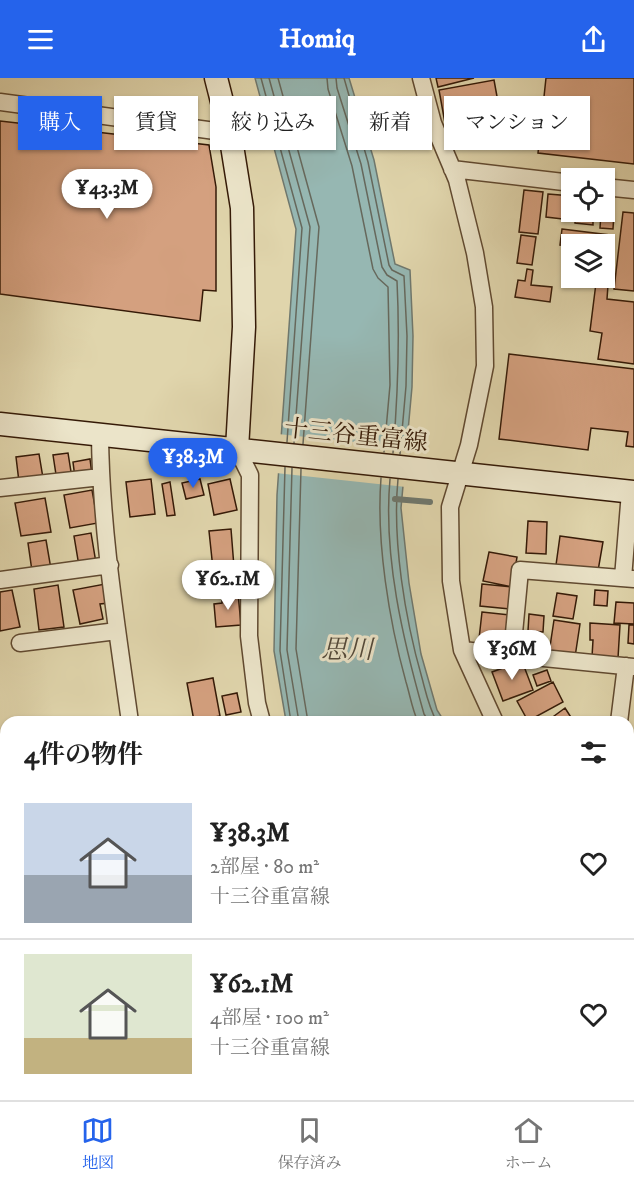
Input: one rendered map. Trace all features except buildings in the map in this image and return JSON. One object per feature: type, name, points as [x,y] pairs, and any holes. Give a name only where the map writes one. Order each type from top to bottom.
[{"type":"main road","points":[[216,78],[221,96]]},
{"type":"main road","points":[[232,150],[242,220],[244,327],[237,449]]},
{"type":"main road","name":"十三谷重富線","points":[[0,424],[632,492]]},
{"type":"street","points":[[421,78],[433,123],[457,180],[475,253],[484,307],[485,366],[469,445],[450,473],[451,580],[462,650],[492,716]]},
{"type":"street","points":[[0,102],[210,130]]},
{"type":"street","points":[[452,169],[561,182]]},
{"type":"street","points":[[615,188],[634,190]]},
{"type":"street","points":[[100,436],[101,477],[110,565],[129,716]]},
{"type":"street","points":[[237,449],[250,475],[249,636],[260,716]]},
{"type":"street","points":[[0,489],[101,477]]},
{"type":"street","points":[[513,654],[520,570],[629,578],[632,492]]},
{"type":"street","points":[[0,580],[110,565]]},
{"type":"street","points":[[20,643],[117,631]]},
{"type":"street","points":[[462,650],[630,666],[620,716]]},
{"type":"water","name":"思川","points":[[255,78],[349,78],[354,96],[348,96],[348,150],[371,150],[395,264],[410,270],[413,336],[412,387],[401,508],[409,583],[421,654],[437,710],[441,716],[285,716],[274,651],[277,495],[296,229],[275,150],[336,150],[336,96],[260,96]]},
{"type":"pier","points":[[278,434],[410,448],[406,487],[276,473]]},
{"type":"waterway","points":[[395,499],[430,502]]}]
